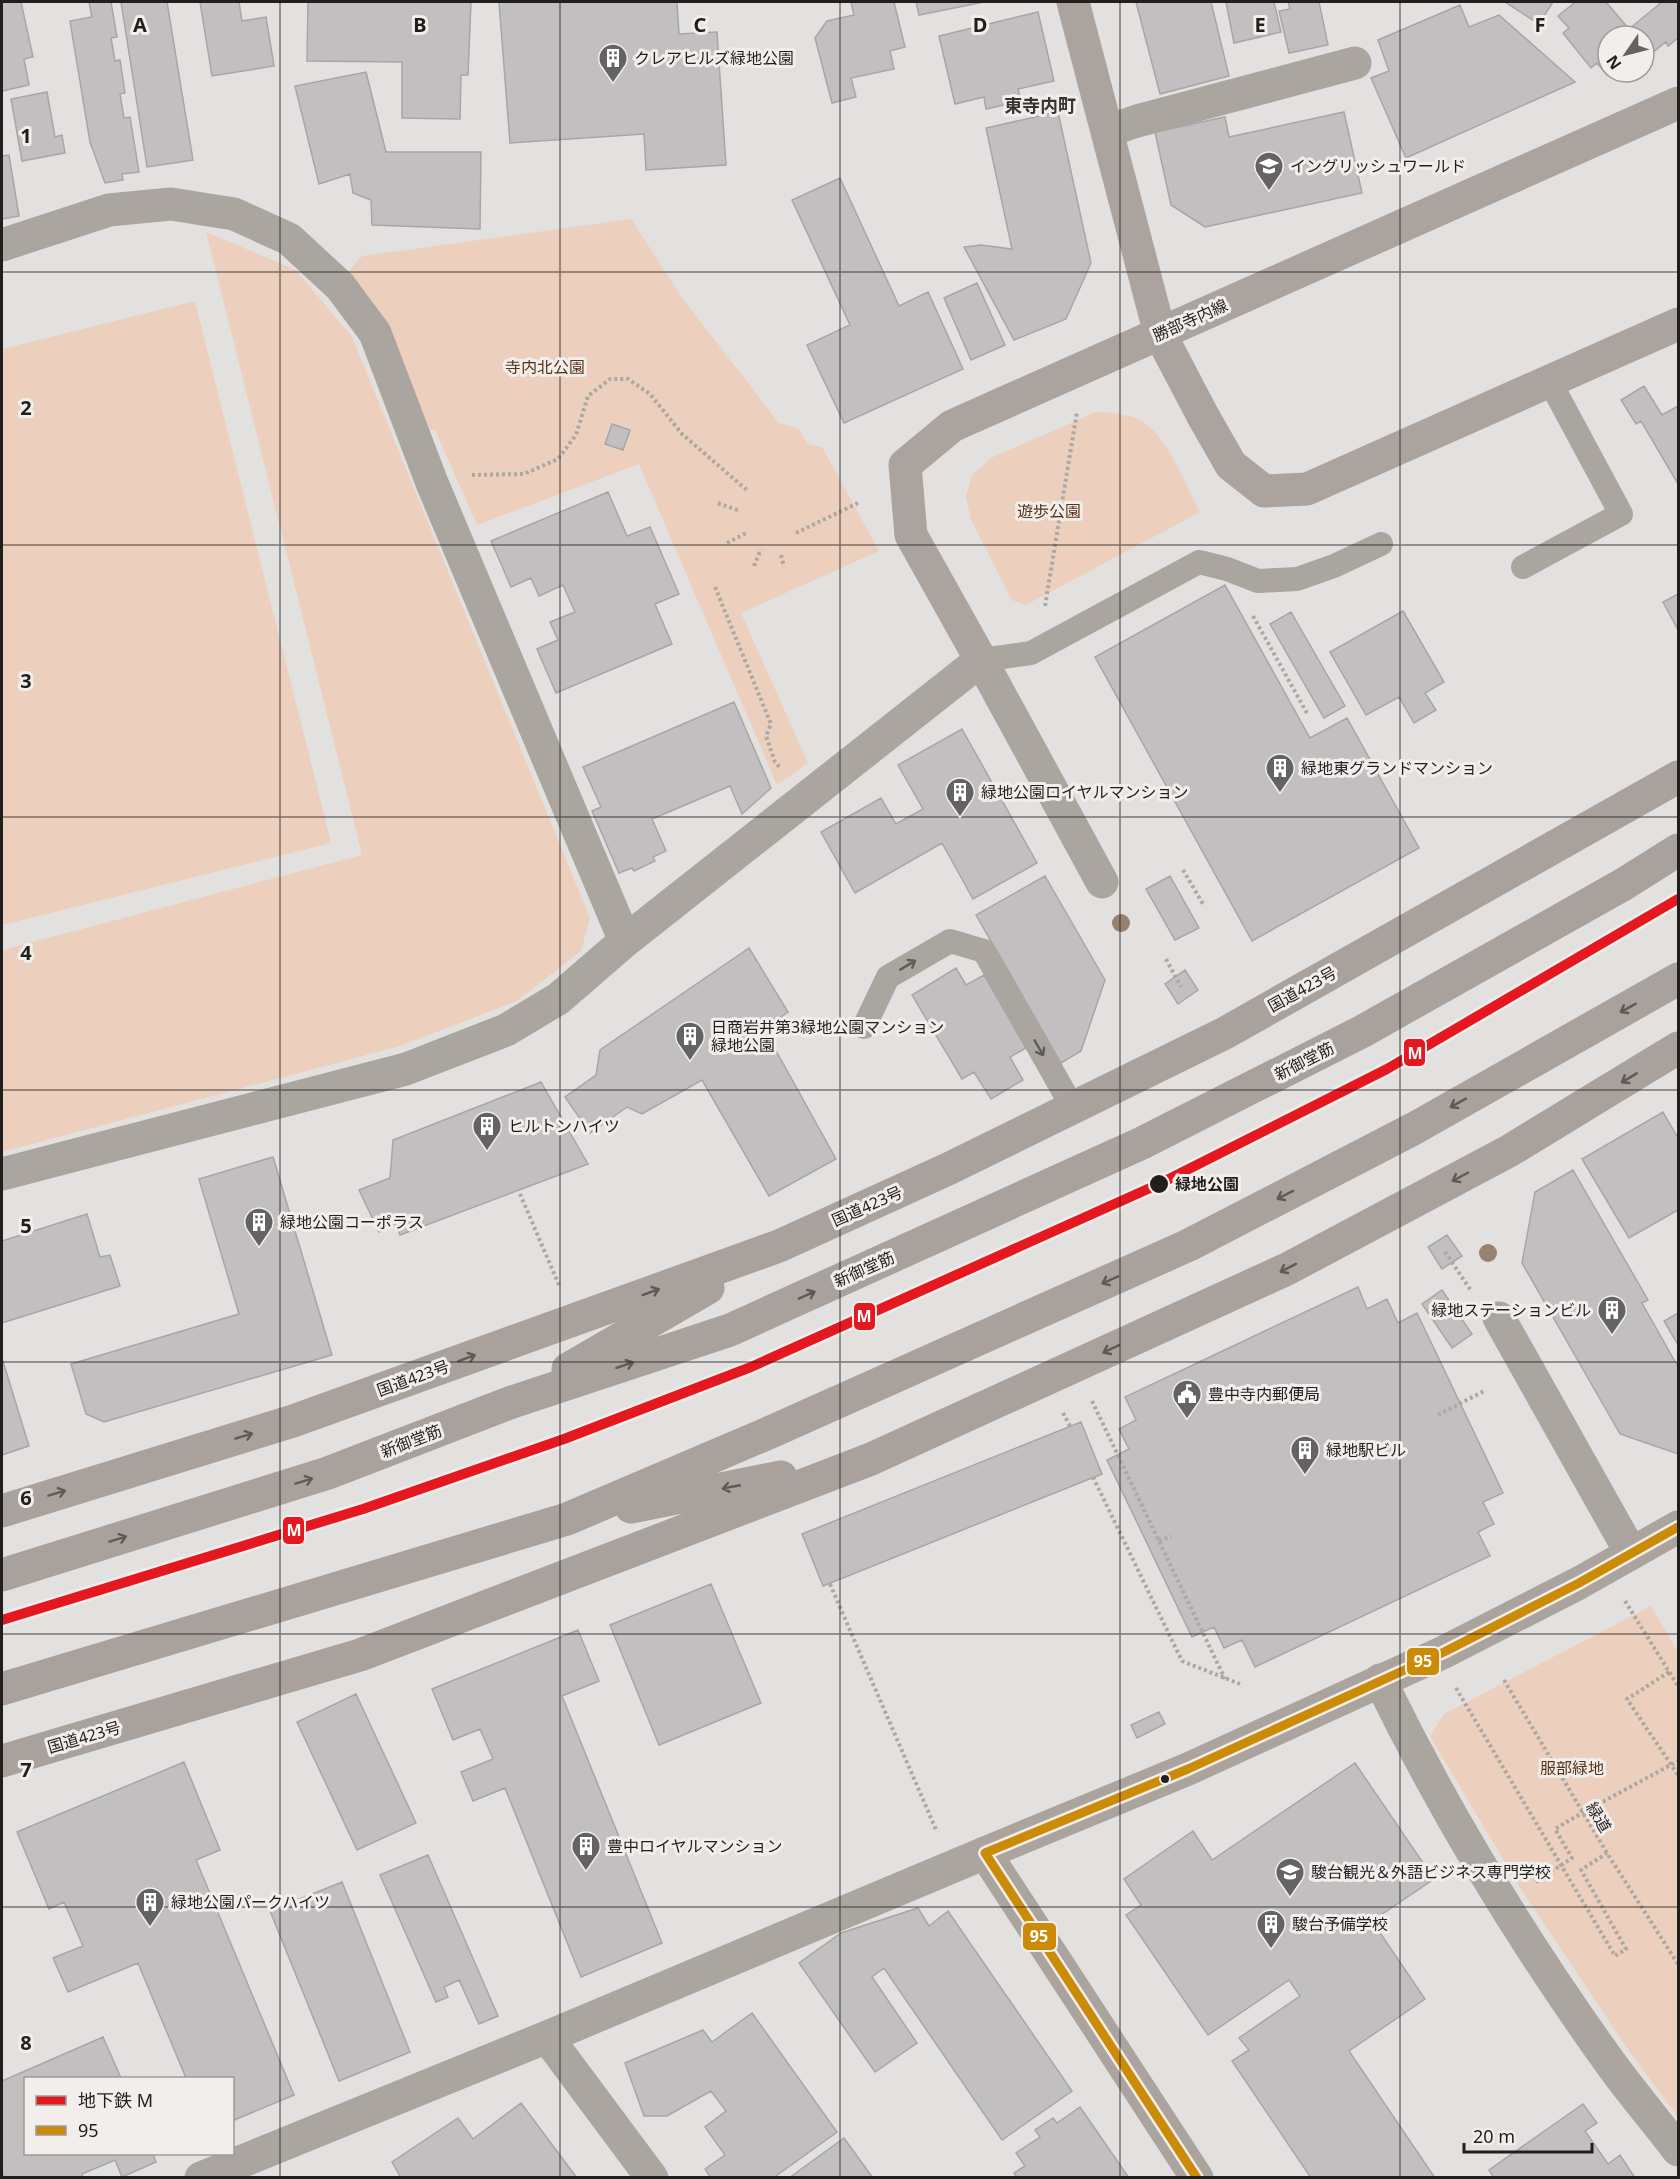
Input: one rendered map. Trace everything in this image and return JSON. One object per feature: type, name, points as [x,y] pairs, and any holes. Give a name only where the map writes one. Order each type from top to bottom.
[{"type":"highway","name":"国道423号","points":[[2,1511],[293,1421],[779,1246],[948,1169],[1225,1033],[1678,777]]},
{"type":"highway","name":"新御堂筋","points":[[2,1575],[328,1473],[512,1402],[730,1330],[1142,1143],[1363,1031],[1624,884],[1678,850]]},
{"type":"highway","points":[[567,1519],[773,1431],[1188,1245],[1415,1128],[1678,979]]},
{"type":"highway","name":"国道423号","points":[[2,1761],[360,1655],[871,1459],[1287,1269],[1509,1150],[1678,1048]]},
{"type":"highway","points":[[512,1402],[779,1246]]},
{"type":"highway","points":[[2,1689],[567,1519],[871,1459]]},
{"type":"street","points":[[1073,2],[1160,334],[1231,465],[1264,491],[1307,489],[1678,324]]},
{"type":"street","points":[[1108,131],[1137,121],[1355,63]]},
{"type":"street","name":"勝部寺内線","points":[[981,660],[911,535],[905,465],[952,426],[1678,103]]},
{"type":"street","points":[[2,245],[109,210],[171,204],[234,214],[289,239],[340,286],[375,333],[432,483],[625,941]]},
{"type":"street","points":[[2,1174],[406,1069],[506,1030],[558,999],[625,941],[981,660],[1102,882]]},
{"type":"street","points":[[1499,1318],[1631,1553]]},
{"type":"street","points":[[201,2178],[547,2037],[1188,1769],[1444,1652],[1579,1583],[1678,1527]]},
{"type":"street","points":[[1380,1680],[1404,1729],[1503,1904],[1611,2065],[1678,2150]]},
{"type":"street","points":[[985,1853],[1197,2178]]},
{"type":"street","points":[[547,2037],[651,2178]]},
{"type":"lane","points":[[1523,567],[1621,514],[1549,380]]},
{"type":"lane","points":[[981,660],[1031,653],[1199,562],[1227,569],[1258,581],[1297,579],[1334,566],[1381,544]]},
{"type":"lane","points":[[864,1028],[888,977],[950,941],[984,951],[1073,1108]]},
{"type":"path","points":[[432,483],[469,475],[524,474],[558,459],[576,435],[588,396],[610,379],[628,379],[650,394],[682,434],[748,491]]},
{"type":"path","points":[[1045,607],[1078,408]]},
{"type":"path","points":[[718,503],[740,511]]},
{"type":"path","points":[[796,533],[858,503]]},
{"type":"path","points":[[727,543],[746,533]]},
{"type":"path","points":[[754,567],[761,549]]},
{"type":"path","points":[[781,555],[784,567]]},
{"type":"path","points":[[1227,569],[1308,715]]},
{"type":"path","points":[[715,587],[771,724],[766,736]]},
{"type":"path","points":[[1183,870],[1203,904]]},
{"type":"path","points":[[1166,959],[1181,987]]},
{"type":"path","points":[[520,1194],[563,1294]]},
{"type":"path","points":[[1445,1252],[1474,1295]]},
{"type":"path","points":[[1438,1415],[1486,1390]]},
{"type":"path","points":[[1088,1393],[1225,1679]]},
{"type":"path","points":[[1093,1477],[1182,1661],[1240,1684]]},
{"type":"path","points":[[1159,1541],[1171,1536]]},
{"type":"path","points":[[830,1584],[937,1833]]},
{"type":"path","points":[[1624,1600],[1678,1686]]},
{"type":"path","points":[[1669,1672],[1627,1699],[1678,1776]]},
{"type":"path","name":"緑道","points":[[1504,1680],[1582,1813],[1678,1964]]},
{"type":"path","points":[[1455,1687],[1614,1956],[1626,1949],[1581,1870],[1607,1853]]},
{"type":"path","points":[[1541,1878],[1572,1858],[1556,1829],[1678,1761]]},
{"type":"green space","name":"寺内北公園","points":[[631,219],[683,299],[779,423],[798,428],[808,444],[822,447],[879,551],[741,613],[808,763],[777,785],[639,464],[477,525],[435,430],[426,429],[344,277],[362,256]]},
{"type":"green space","points":[[206,232],[296,270],[352,337],[590,918],[581,951],[517,1001],[400,1046],[2,1152],[2,950],[362,855]]},
{"type":"green space","points":[[195,301],[331,843],[2,925],[2,349]]},
{"type":"green space","name":"遊歩公園","points":[[1096,412],[1131,416],[1151,428],[1168,450],[1200,512],[1026,605],[1012,600],[971,520],[966,496],[972,475],[991,458]]},
{"type":"green space","name":"服部緑地","points":[[1651,1606],[1678,1652],[1678,2117],[1629,2051],[1517,1883],[1430,1736],[1444,1714]]},
{"type":"building","points":[[2,2],[21,2],[33,57],[24,59],[29,85],[2,91]]},
{"type":"building","points":[[89,2],[111,2],[117,37],[111,38],[115,61],[120,60],[125,93],[120,94],[124,118],[130,117],[139,172],[122,174],[123,180],[105,183],[90,142],[70,21],[92,17]]},
{"type":"building","points":[[121,2],[167,2],[193,160],[147,167]]},
{"type":"building","points":[[200,2],[239,2],[242,21],[266,17],[274,66],[212,76]]},
{"type":"building","points":[[308,2],[471,2],[468,75],[461,75],[460,119],[402,118],[402,62],[307,61]]},
{"type":"building","name":"クレアヒルズ緑地公園","points":[[499,2],[677,2],[679,34],[717,32],[726,165],[646,170],[644,134],[510,143]]},
{"type":"building","points":[[851,2],[894,2],[905,47],[890,51],[894,69],[851,78],[856,97],[832,103],[815,38],[827,21],[854,15]]},
{"type":"building","points":[[916,2],[984,2],[919,15]]},
{"type":"building","points":[[1136,2],[1211,2],[1229,76],[1160,94]]},
{"type":"building","points":[[1226,2],[1274,2],[1281,32],[1234,43]]},
{"type":"building","points":[[1288,2],[1319,2],[1328,45],[1289,53],[1279,11],[1290,9]]},
{"type":"building","points":[[1505,2],[1553,2],[1539,24]]},
{"type":"building","points":[[1606,2],[1625,24],[1596,24],[1596,64],[1591,68],[1563,33],[1569,28],[1558,16],[1574,3]]},
{"type":"building","points":[[1662,2],[1678,2],[1678,38],[1668,46],[1666,42],[1656,50],[1656,24],[1635,24]]},
{"type":"building","points":[[1460,5],[1469,27],[1499,15],[1575,82],[1406,158],[1371,78],[1389,71],[1378,40]]},
{"type":"building","points":[[1038,12],[1054,81],[1018,89],[1021,101],[986,109],[984,97],[955,104],[939,36]]},
{"type":"building","points":[[366,72],[386,152],[481,152],[480,229],[372,225],[371,200],[353,193],[350,174],[319,184],[295,86]]},
{"type":"building","points":[[47,92],[55,137],[62,135],[65,153],[22,161],[11,99]]},
{"type":"building","points":[[1058,112],[1091,263],[1066,319],[1014,340],[964,247],[981,245],[1012,249],[986,128]]},
{"type":"building","points":[[1344,112],[1362,193],[1205,227],[1171,205],[1155,132],[1225,117],[1229,137]]},
{"type":"building","points":[[9,155],[19,216],[2,219],[2,156]]},
{"type":"building","points":[[840,178],[899,306],[928,292],[963,369],[844,423],[807,345],[850,325],[792,200]]},
{"type":"building","points":[[977,283],[1005,345],[971,360],[944,298]]},
{"type":"building","points":[[1644,386],[1662,415],[1678,406],[1678,484],[1641,421],[1636,424],[1621,400]]},
{"type":"building","points":[[612,424],[630,430],[623,450],[605,444]]},
{"type":"building","points":[[608,492],[627,536],[650,527],[679,594],[655,604],[672,644],[556,693],[537,649],[558,640],[550,622],[575,612],[563,585],[539,596],[531,578],[511,587],[491,541]]},
{"type":"building","name":"緑地東グランドマンション","points":[[1225,585],[1310,738],[1347,718],[1419,848],[1252,941],[1095,657]]},
{"type":"building","points":[[1678,594],[1678,630],[1663,602]]},
{"type":"building","points":[[1403,611],[1444,682],[1425,693],[1436,710],[1414,723],[1399,697],[1366,715],[1330,652]]},
{"type":"building","points":[[1291,612],[1345,706],[1324,718],[1270,624]]},
{"type":"building","points":[[734,702],[771,788],[742,814],[730,786],[652,819],[666,851],[653,857],[655,861],[634,871],[632,868],[619,873],[592,811],[601,807],[583,767]]},
{"type":"building","name":"緑地公園ロイヤルマンション","points":[[962,729],[1037,863],[973,899],[942,843],[855,893],[821,832],[881,798],[896,824],[923,809],[898,765]]},
{"type":"building","points":[[1045,876],[1105,980],[1081,1051],[1061,1063],[976,915]]},
{"type":"building","points":[[1170,876],[1199,928],[1175,940],[1146,889]]},
{"type":"building","name":"日商岩井第3緑地公園マンション 緑地公園","points":[[749,948],[788,1012],[764,1029],[836,1159],[769,1196],[702,1080],[642,1114],[627,1107],[590,1133],[565,1097],[596,1075],[600,1050]]},
{"type":"building","points":[[956,968],[966,985],[984,975],[1026,1048],[1010,1057],[1023,1080],[991,1099],[974,1072],[962,1079],[912,995]]},
{"type":"building","points":[[1185,970],[1198,990],[1178,1004],[1165,984]]},
{"type":"building","name":"ヒルトンハイツ","points":[[541,1082],[588,1164],[400,1235],[396,1225],[379,1232],[359,1190],[390,1178],[393,1140]]},
{"type":"building","points":[[1663,1112],[1678,1138],[1678,1210],[1629,1238],[1582,1159]]},
{"type":"building","name":"緑地公園コーポラス","points":[[273,1157],[332,1355],[104,1422],[86,1414],[71,1364],[239,1314],[199,1179]]},
{"type":"building","name":"緑地ステーションビル","points":[[1573,1170],[1648,1300],[1642,1303],[1678,1367],[1678,1454],[1620,1434],[1522,1263],[1535,1192]]},
{"type":"building","points":[[87,1214],[100,1257],[110,1255],[120,1286],[2,1323],[2,1241]]},
{"type":"building","points":[[1447,1235],[1462,1256],[1442,1269],[1428,1247]]},
{"type":"building","name":"緑地駅ビル","points":[[1358,1287],[1367,1309],[1387,1299],[1398,1323],[1417,1313],[1503,1493],[1483,1502],[1494,1524],[1478,1532],[1490,1556],[1255,1667],[1242,1640],[1224,1648],[1214,1627],[1192,1637],[1107,1460],[1129,1449],[1119,1429],[1136,1420],[1125,1397]]},
{"type":"building","points":[[1442,1290],[1472,1334],[1452,1348],[1422,1304]]},
{"type":"building","points":[[1678,1313],[1678,1345],[1664,1321]]},
{"type":"building","points":[[2,1358],[29,1446],[2,1455]]},
{"type":"building","points":[[1081,1422],[1102,1474],[823,1586],[802,1534]]},
{"type":"building","points":[[711,1584],[761,1703],[659,1745],[610,1625]]},
{"type":"building","name":"豊中ロイヤルマンション","points":[[578,1630],[599,1681],[562,1696],[662,1943],[581,1977],[505,1788],[473,1801],[461,1772],[493,1759],[480,1729],[453,1740],[432,1689]]},
{"type":"building","points":[[356,1694],[416,1823],[357,1850],[297,1722]]},
{"type":"building","points":[[1159,1712],[1165,1724],[1137,1738],[1131,1725]]},
{"type":"building","name":"緑地公園パークハイツ","points":[[184,1762],[220,1850],[196,1860],[294,2095],[234,2120],[234,2077],[186,2077],[138,1963],[68,1992],[53,1958],[83,1946],[64,1902],[49,1909],[17,1832]]},
{"type":"building","name":"駿台予備学校","points":[[1355,1763],[1434,1879],[1372,1921],[1425,1999],[1349,2051],[1435,2178],[1311,2178],[1232,2061],[1249,2050],[1239,2038],[1300,1996],[1289,1980],[1208,2035],[1126,1915],[1141,1905],[1124,1879],[1193,1831],[1212,1860]]},
{"type":"building","points":[[428,1855],[498,2016],[479,2024],[459,1980],[444,1987],[448,1997],[436,2002],[380,1875]]},
{"type":"building","points":[[342,1882],[410,2052],[339,2081],[270,1911]]},
{"type":"building","points":[[918,1908],[929,1926],[948,1911],[1072,2091],[1002,2140],[884,1968],[872,1977],[917,2043],[875,2072],[799,1963],[841,1933]]},
{"type":"building","points":[[752,2013],[837,2132],[773,2178],[711,2178],[705,2169],[725,2155],[705,2127],[726,2111],[711,2091],[667,2116],[644,2116],[625,2063],[703,2030],[712,2042]]},
{"type":"building","points":[[103,2037],[121,2077],[24,2077],[24,2155],[153,2155],[156,2162],[122,2177],[115,2160],[82,2174],[83,2178],[4,2178],[2,2171],[2,2081]]},
{"type":"building","points":[[521,2103],[577,2178],[401,2178],[392,2162],[458,2118],[473,2139]]},
{"type":"building","points":[[1583,2104],[1597,2123],[1585,2131],[1608,2164],[1620,2155],[1635,2178],[1494,2178],[1489,2170]]},
{"type":"building","points":[[1080,2107],[1129,2178],[1017,2178],[1014,2173],[1025,2166],[1016,2153],[1040,2137],[1035,2130],[1053,2118],[1057,2123]]},
{"type":"building","points":[[844,2138],[873,2178],[789,2178]]},
{"type":"metro line","name":"M","points":[[2,1620],[363,1509],[564,1439],[751,1367],[1159,1184],[1387,1069],[1678,899]]},
{"type":"transit line","name":"95","points":[[1197,2178],[985,1853],[1188,1769],[1444,1652],[1579,1583],[1678,1527]]},
{"type":"place","name":"クレアヒルズ緑地公園","points":[[613,84]]},
{"type":"place","name":"イングリッシュワールド","points":[[1269,192]]},
{"type":"place","name":"緑地東グランドマンション","points":[[1280,794]]},
{"type":"place","name":"緑地公園ロイヤルマンション","points":[[960,818]]},
{"type":"place","name":"日商岩井第3緑地公園マンション 緑地公園","points":[[690,1062]]},
{"type":"place","name":"ヒルトンハイツ","points":[[487,1152]]},
{"type":"place","name":"緑地公園","points":[[1159,1184]]},
{"type":"place","name":"緑地公園コーポラス","points":[[259,1248]]},
{"type":"place","name":"緑地ステーションビル","points":[[1612,1336]]},
{"type":"place","name":"豊中寺内郵便局","points":[[1187,1420]]},
{"type":"place","name":"緑地駅ビル","points":[[1305,1476]]},
{"type":"place","name":"豊中ロイヤルマンション","points":[[586,1872]]},
{"type":"place","name":"駿台観光＆外語ビジネス専門学校","points":[[1290,1898]]},
{"type":"place","name":"緑地公園パークハイツ","points":[[150,1928]]},
{"type":"place","name":"駿台予備学校","points":[[1271,1950]]},
{"type":"district","name":"東寺内町","points":[[1040,106]]}]
